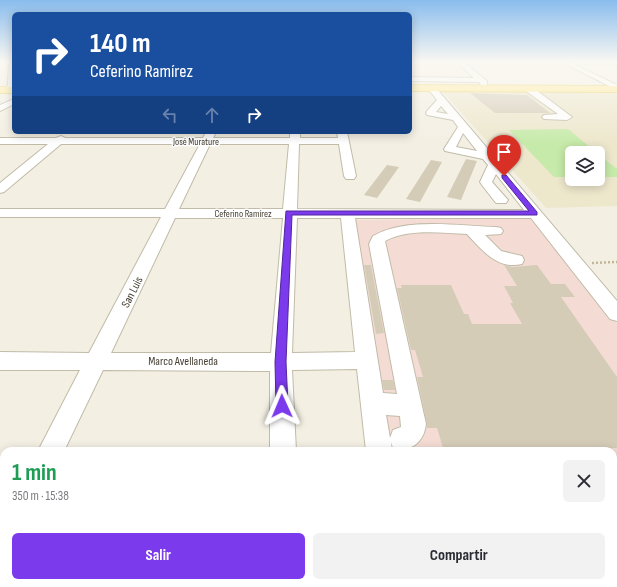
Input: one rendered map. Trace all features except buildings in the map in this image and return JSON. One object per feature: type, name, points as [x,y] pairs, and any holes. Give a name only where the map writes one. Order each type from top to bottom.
[{"type":"main road","points":[[419,89],[468,89]]},
{"type":"street","points":[[530,89],[567,117],[547,117]]},
{"type":"street","points":[[433,90],[617,314]]},
{"type":"street","points":[[0,108],[12,101]]},
{"type":"street","points":[[459,122],[449,149],[490,160]]},
{"type":"street","points":[[0,189],[67,134]]},
{"type":"street","name":"José Murature","points":[[0,141],[209,137],[342,137]]},
{"type":"street","name":"San Luis","points":[[53,447],[209,137]]},
{"type":"street","points":[[282,447],[281,362],[289,213],[295,137]]},
{"type":"street","points":[[342,137],[350,176]]},
{"type":"street","points":[[490,160],[486,182],[501,200]]},
{"type":"street","name":"Ceferino Ramírez","points":[[0,213],[347,213],[423,221],[534,214]]},
{"type":"street","points":[[347,213],[378,447]]},
{"type":"street","points":[[402,439],[409,437],[414,431],[414,424],[377,244],[378,239],[385,234],[404,230],[423,221],[472,231],[496,231]]},
{"type":"street","points":[[472,231],[492,253],[498,257],[516,260]]},
{"type":"street","name":"Marco Avellaneda","points":[[0,361],[281,362],[366,360]]},
{"type":"street","points":[[373,404],[411,406]]},
{"type":"path","points":[[576,263],[617,262]]},
{"type":"shaded area","points":[[443,92],[617,92],[617,206],[546,208]]},
{"type":"shaded area","points":[[533,218],[617,323],[617,447],[392,447],[354,220]]},
{"type":"green space","points":[[568,129],[589,146],[565,146],[565,177],[554,177],[509,130]]},
{"type":"green space","points":[[605,160],[617,169],[617,177],[605,177]]},
{"type":"route","points":[[282,406],[281,362],[289,213],[534,214],[504,176]]}]
